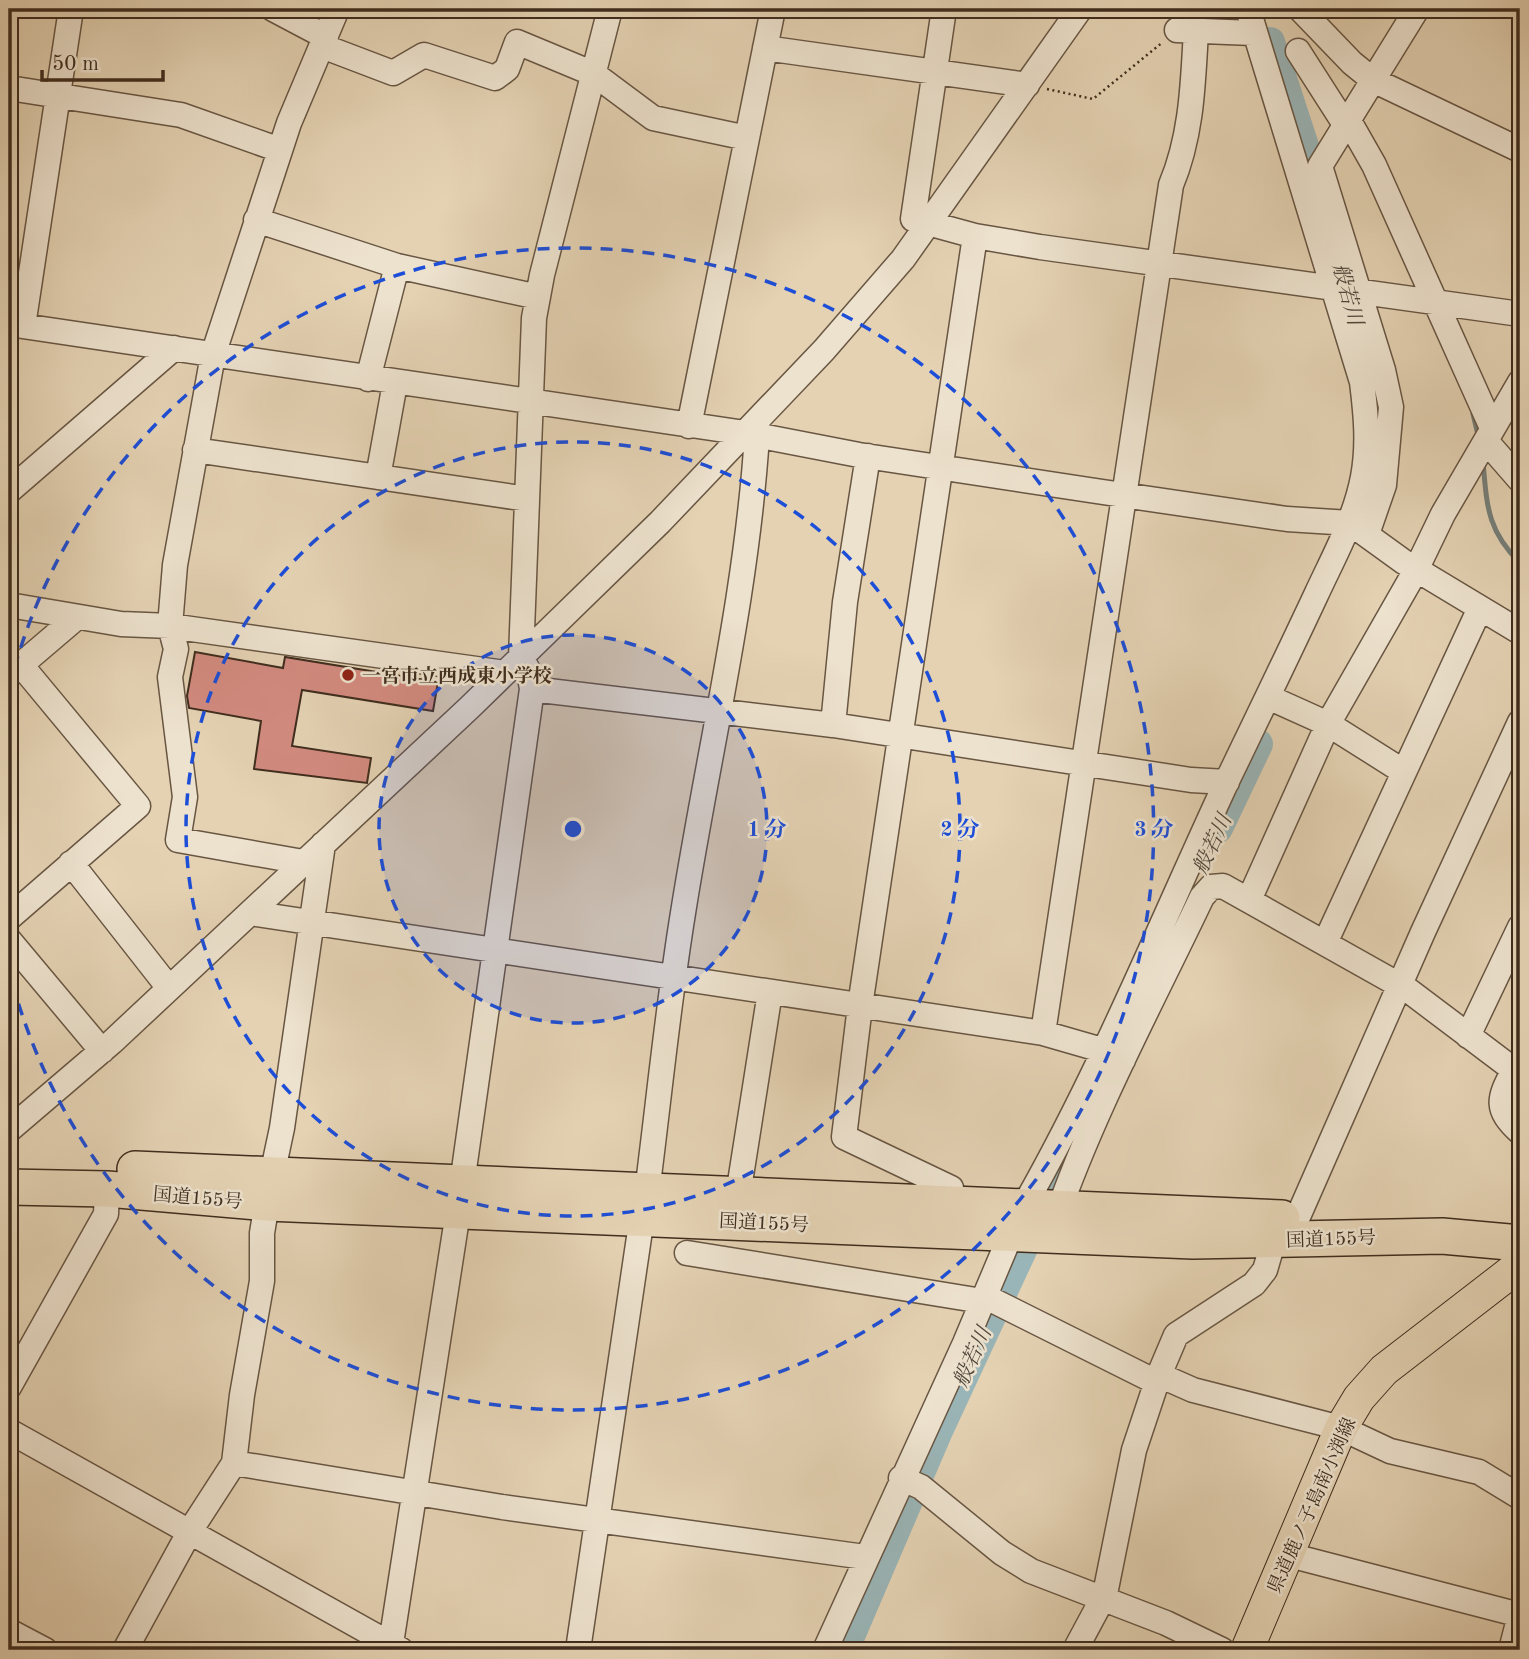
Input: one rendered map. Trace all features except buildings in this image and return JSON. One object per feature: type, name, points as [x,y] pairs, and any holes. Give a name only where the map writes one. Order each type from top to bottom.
[{"type":"highway","name":"国道155号","points":[[9,1164],[269,1189]]},
{"type":"highway","name":"国道155号","points":[[9,1187],[269,1189],[1036,1220]]},
{"type":"highway","name":"国道155号","points":[[644,1205],[738,1195],[1036,1220],[1193,1241],[1286,1229],[1520,1230]]},
{"type":"highway","name":"国道155号","points":[[1286,1229],[1441,1236],[1520,1243]]},
{"type":"main road","name":"県道鹿ノ子島南小渕線","points":[[1247,1650],[1341,1428],[1359,1398],[1384,1370],[1520,1265]]},
{"type":"street","points":[[71,9],[58,96],[16,325],[751,434],[942,468],[1359,529],[1416,570],[1520,632]]},
{"type":"street","points":[[273,9],[324,42],[393,73],[424,55],[495,78],[507,69],[517,43],[594,74],[653,118],[747,138]]},
{"type":"street","points":[[303,862],[178,840],[185,797],[170,677],[176,649],[170,626],[175,565],[213,355],[280,150],[337,9]]},
{"type":"street","points":[[513,665],[527,499],[538,297],[610,9]]},
{"type":"street","points":[[690,426],[773,9]]},
{"type":"street","points":[[944,9],[914,219],[926,225],[975,236],[1158,265],[1520,314]]},
{"type":"street","points":[[9,1130],[102,1051],[250,913],[513,665],[751,434],[903,259],[1080,9]]},
{"type":"street","points":[[825,1650],[865,1557],[909,1482],[990,1300],[1036,1220],[1112,1055],[1132,996],[1227,782],[1275,700],[1359,529],[1384,485],[1391,407],[1383,370],[1345,290],[1277,75],[1253,33],[1248,9]]},
{"type":"street","points":[[1300,9],[1352,63],[1373,80],[1520,150]]},
{"type":"street","points":[[1345,290],[1320,166],[1417,9]]},
{"type":"street","points":[[1043,1033],[1158,265],[1171,184],[1184,154],[1192,93],[1186,30],[1253,33]]},
{"type":"street","points":[[765,48],[936,70],[1027,85]]},
{"type":"street","points":[[1277,75],[1298,51],[1374,165],[1436,302],[1489,434],[1520,480]]},
{"type":"street","points":[[9,88],[181,114],[280,150]]},
{"type":"street","points":[[256,220],[397,266],[538,297]]},
{"type":"street","points":[[951,1188],[844,1137],[899,735],[942,468],[975,236]]},
{"type":"street","points":[[368,379],[397,266]]},
{"type":"street","points":[[9,491],[174,348]]},
{"type":"street","points":[[1249,900],[1328,724],[1416,570],[1443,514],[1520,382]]},
{"type":"street","points":[[378,477],[395,383]]},
{"type":"street","points":[[578,1650],[644,1205],[683,914],[754,490],[751,434]]},
{"type":"street","points":[[195,450],[527,499]]},
{"type":"street","points":[[833,725],[845,602],[868,456]]},
{"type":"street","points":[[9,605],[121,624],[170,626],[513,665],[529,672],[532,689],[395,1648],[9,1431]]},
{"type":"street","points":[[1325,943],[1480,608]]},
{"type":"street","points":[[9,918],[138,806],[15,670],[77,617]]},
{"type":"street","points":[[532,689],[833,725],[1191,780],[1227,782]]},
{"type":"street","points":[[1275,700],[1328,724],[1404,772]]},
{"type":"street","points":[[1074,1650],[1102,1599],[1134,1450],[1157,1378],[1176,1335],[1254,1284],[1265,1270],[1400,986],[1520,722]]},
{"type":"street","points":[[125,1650],[190,1531],[234,1463],[244,1382],[262,1281],[262,1233],[282,1128],[323,844]]},
{"type":"street","points":[[71,863],[169,988]]},
{"type":"street","points":[[1036,1220],[1065,1134],[1202,897],[1211,887],[1223,886],[1400,986],[1468,1036],[1514,1063],[1514,1070],[1500,1099],[1501,1111],[1520,1132]]},
{"type":"street","points":[[250,913],[1043,1033],[1112,1055]]},
{"type":"street","points":[[1468,1036],[1520,927]]},
{"type":"street","points":[[9,940],[102,1051]]},
{"type":"street","points":[[738,1195],[770,992]]},
{"type":"street","points":[[9,1387],[106,1214],[107,1189]]},
{"type":"street","points":[[687,1254],[990,1300],[1157,1378],[1193,1390],[1341,1428],[1390,1451],[1479,1472],[1520,1497]]},
{"type":"street","points":[[234,1463],[416,1493],[865,1557]]},
{"type":"street","points":[[909,1482],[1002,1553],[1031,1571],[1166,1623],[1222,1650]]},
{"type":"street","points":[[1289,1555],[1520,1615],[1511,1650]]},
{"type":"street","points":[[9,1631],[45,1650]]},
{"type":"path","points":[[1027,85],[1093,99],[1186,30]]},
{"type":"waterway","name":"般若川","points":[[1270,42],[1321,198]]},
{"type":"waterway","points":[[1473,414],[1478,435]]},
{"type":"waterway","points":[[1483,462],[1488,505],[1495,528],[1520,563]]},
{"type":"waterway","name":"般若川","points":[[1218,828],[1258,744]]},
{"type":"waterway","name":"般若川","points":[[844,1650],[937,1433],[1088,1108]]},
{"type":"place","name":"一宮市立西成東小学校","points":[[348,675]]}]
